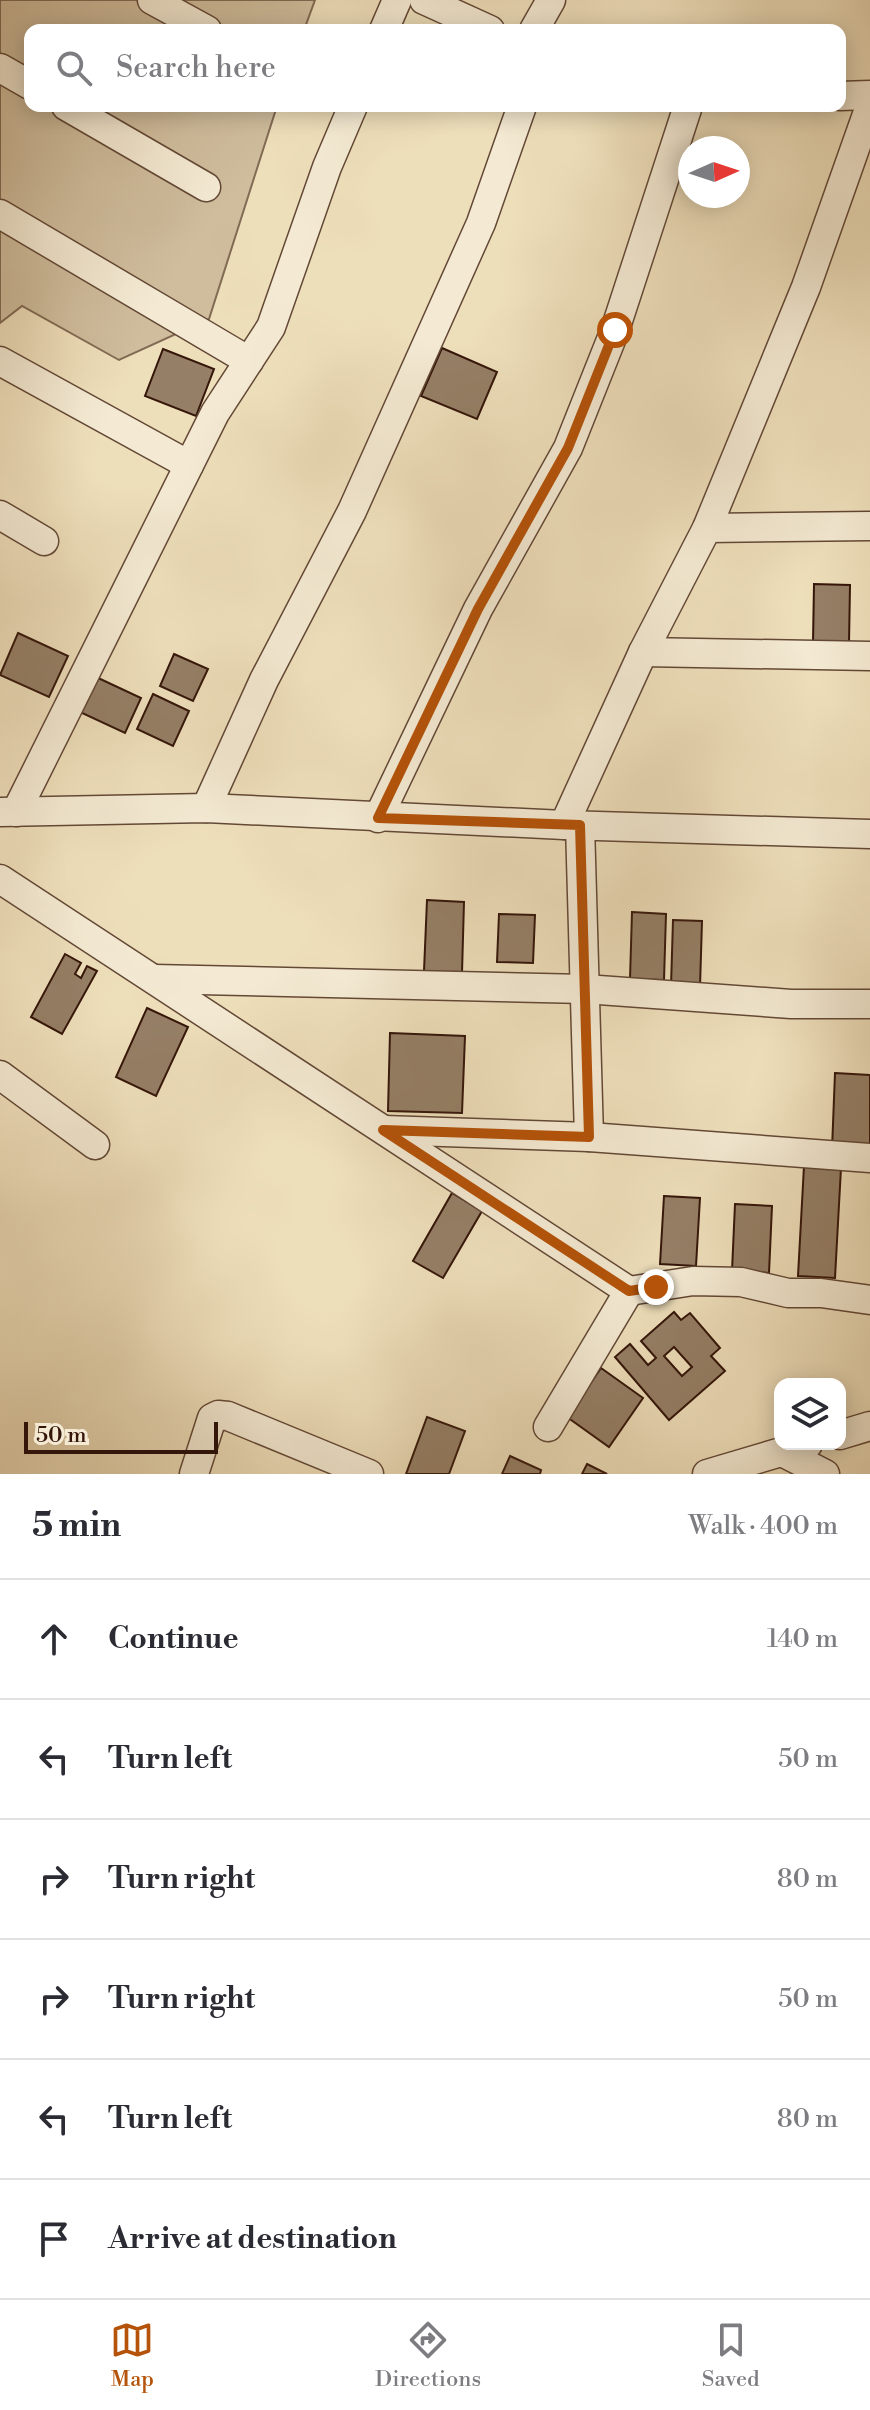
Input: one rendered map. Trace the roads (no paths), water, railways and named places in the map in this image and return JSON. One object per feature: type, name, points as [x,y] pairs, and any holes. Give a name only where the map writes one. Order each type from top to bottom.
[{"type":"street","points":[[152,0],[196,24]]},
{"type":"street","points":[[387,24],[397,0]]},
{"type":"street","points":[[424,0],[477,24]]},
{"type":"street","points":[[537,24],[551,0]]},
{"type":"street","points":[[0,68],[24,82]]},
{"type":"street","points":[[846,96],[870,95]]},
{"type":"street","points":[[589,1137],[585,989],[572,825],[643,652],[707,528],[806,287],[870,106]]},
{"type":"street","points":[[76,112],[206,187]]},
{"type":"street","points":[[350,112],[327,167],[271,327],[215,413],[8,812],[206,808],[378,818],[870,834]]},
{"type":"street","points":[[206,808],[264,680],[352,511],[481,223],[520,112]]},
{"type":"street","points":[[378,818],[478,609],[568,448],[615,330],[686,112]]},
{"type":"street","points":[[1,218],[249,361]]},
{"type":"street","points":[[0,361],[189,465]]},
{"type":"street","points":[[0,515],[44,541]]},
{"type":"street","points":[[707,528],[870,526]]},
{"type":"street","points":[[643,652],[870,656]]},
{"type":"street","points":[[0,879],[629,1291],[693,1281],[741,1282],[788,1293],[821,1293],[870,1300]]},
{"type":"street","points":[[153,979],[585,989],[791,1004],[870,1004]]},
{"type":"street","points":[[0,1075],[95,1145]]},
{"type":"street","points":[[383,1130],[589,1137],[870,1158]]},
{"type":"street","points":[[548,1427],[629,1291]]},
{"type":"street","points":[[194,1474],[212,1418],[218,1415],[228,1416],[369,1474]]},
{"type":"street","points":[[846,1433],[870,1426]]},
{"type":"street","points":[[707,1474],[778,1456],[825,1474]]}]
